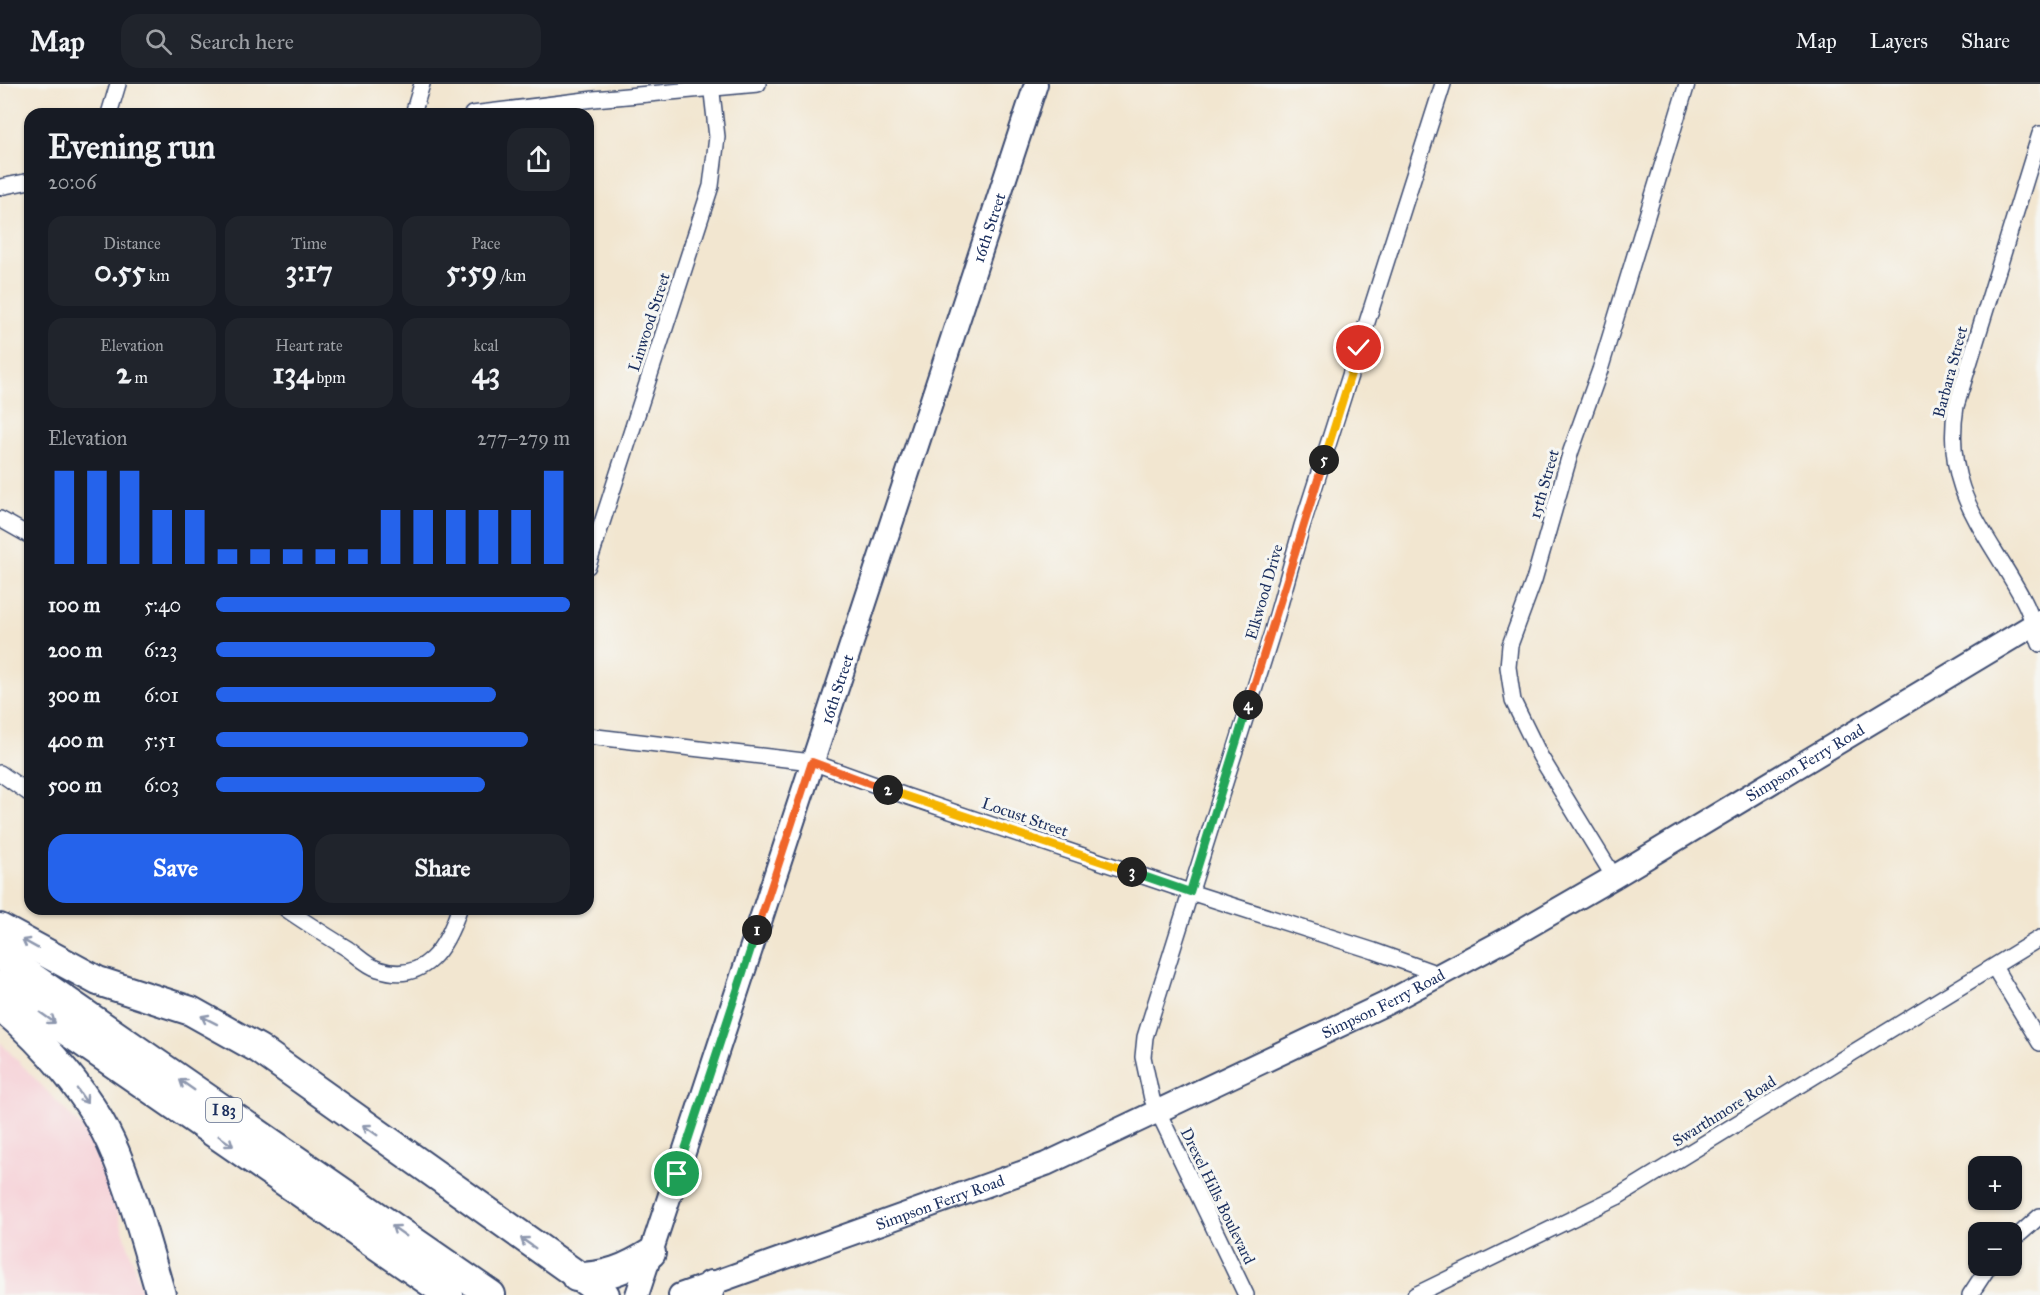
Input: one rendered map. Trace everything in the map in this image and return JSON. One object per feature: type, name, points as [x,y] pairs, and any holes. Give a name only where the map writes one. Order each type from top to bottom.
[{"type":"highway","points":[[0,928],[98,981],[191,1011],[259,1049],[576,1277],[605,1295]]},
{"type":"highway","name":"I 83","points":[[0,955],[444,1281]]},
{"type":"highway","name":"I 83","points":[[0,985],[444,1281],[492,1295]]},
{"type":"highway","points":[[0,1006],[43,1047],[77,1088],[110,1141],[128,1187],[161,1295]]},
{"type":"highway","points":[[576,1277],[610,1275],[625,1270],[651,1254]]},
{"type":"main road","name":"16th Street","points":[[637,1295],[1036,84]]},
{"type":"main road","name":"Simpson Ferry Road","points":[[680,1295],[710,1290],[1005,1181],[1081,1149],[1441,975],[2038,630]]},
{"type":"street","points":[[111,108],[118,84]]},
{"type":"street","points":[[414,108],[422,84]]},
{"type":"street","points":[[523,108],[711,86],[758,84]]},
{"type":"street","name":"Elkwood Drive","points":[[1158,1112],[1148,1085],[1143,1057],[1145,1037],[1272,633],[1302,526],[1443,84]]},
{"type":"street","name":"15th Street","points":[[1614,877],[1539,756],[1513,701],[1508,667],[1510,645],[1534,580],[1571,451],[1600,370],[1687,84]]},
{"type":"street","name":"Linwood Street","points":[[594,547],[711,186],[717,137],[711,86]]},
{"type":"street","name":"Barbara Street","points":[[2038,630],[1978,525],[1958,484],[1952,440],[1956,406],[2040,134]]},
{"type":"street","points":[[0,187],[24,182]]},
{"type":"street","points":[[0,519],[24,533]]},
{"type":"street","name":"Locust Street","points":[[594,737],[812,762],[1190,892],[1269,916],[1441,975]]},
{"type":"street","points":[[0,773],[24,790]]},
{"type":"street","points":[[295,915],[370,965],[391,972],[416,968],[436,957],[450,937],[457,915]]},
{"type":"street","name":"Swarthmore Road","points":[[1415,1295],[1617,1197],[2040,938]]},
{"type":"street","points":[[1994,967],[2040,1043]]},
{"type":"street","name":"Drexel Hills Boulevard","points":[[1158,1112],[1246,1295]]},
{"type":"street","points":[[2022,1232],[2040,1216]]},
{"type":"street","points":[[1970,1295],[1982,1276]]},
{"type":"shaded area","points":[[0,1042],[89,1135],[119,1216],[143,1295],[0,1295]]},
{"type":"route","points":[[677,1174],[812,762],[1190,892],[1359,348]]}]
